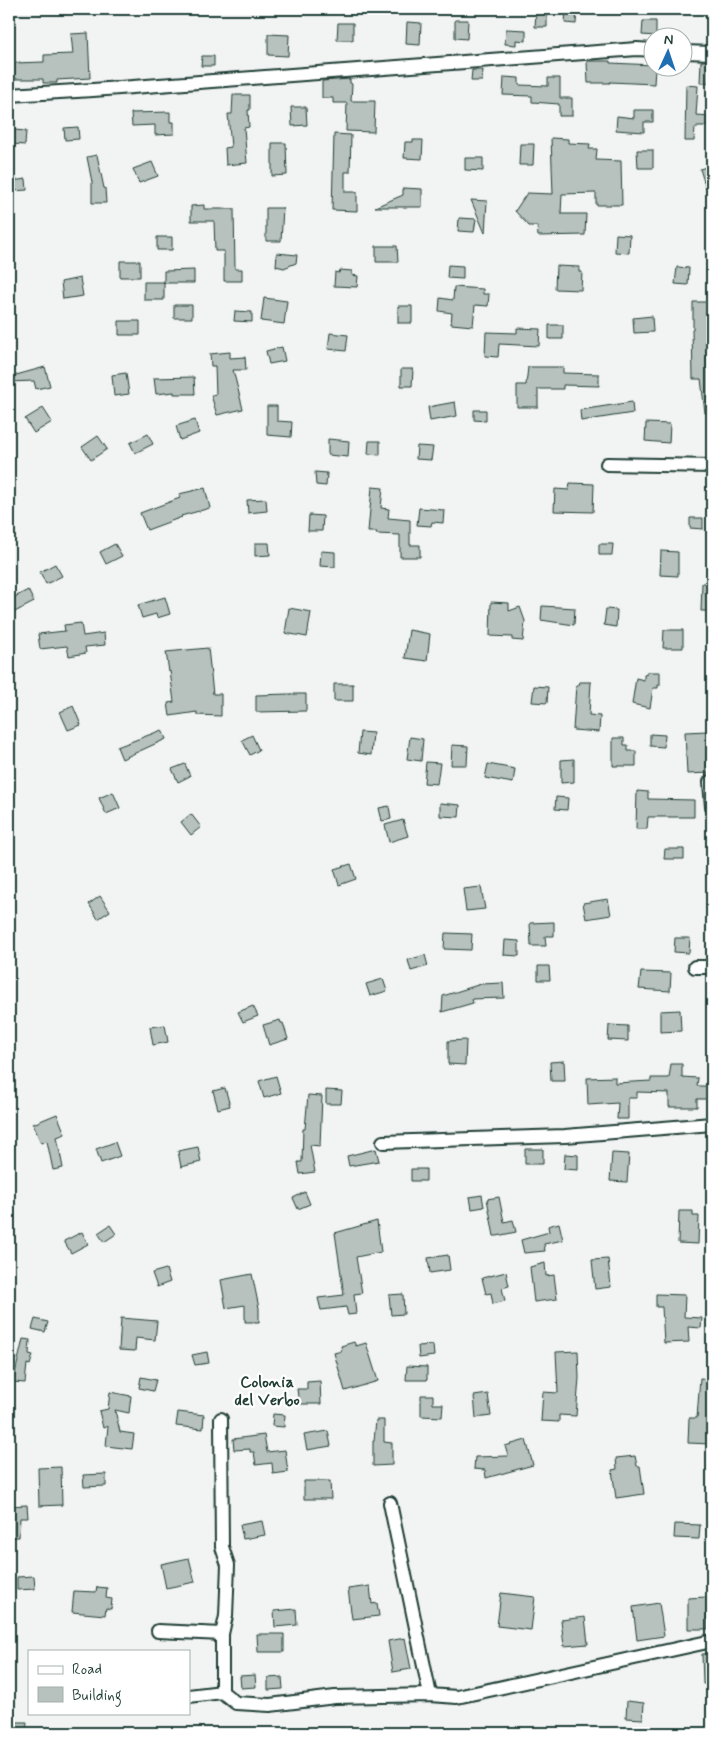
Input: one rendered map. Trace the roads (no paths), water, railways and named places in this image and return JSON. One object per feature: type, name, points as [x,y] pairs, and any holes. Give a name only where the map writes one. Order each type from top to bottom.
[{"type":"street","points":[[9,94],[122,88],[644,49]]},
{"type":"street","points":[[694,52],[712,53]]},
{"type":"street","points":[[607,464],[712,466]]},
{"type":"street","points":[[710,782],[712,806]]},
{"type":"street","points":[[695,967],[712,967]]},
{"type":"street","points":[[383,1142],[565,1136],[712,1124]]},
{"type":"street","points":[[221,1419],[222,1547],[228,1565],[226,1616],[222,1634],[222,1692]]},
{"type":"street","points":[[390,1503],[430,1695]]},
{"type":"street","points":[[158,1631],[222,1634]]},
{"type":"street","points":[[190,1696],[222,1692],[236,1703],[270,1705],[335,1697],[430,1695],[457,1697],[712,1641]]},
{"type":"district","name":"Colonia del Verbo","points":[[267,1390]]}]
